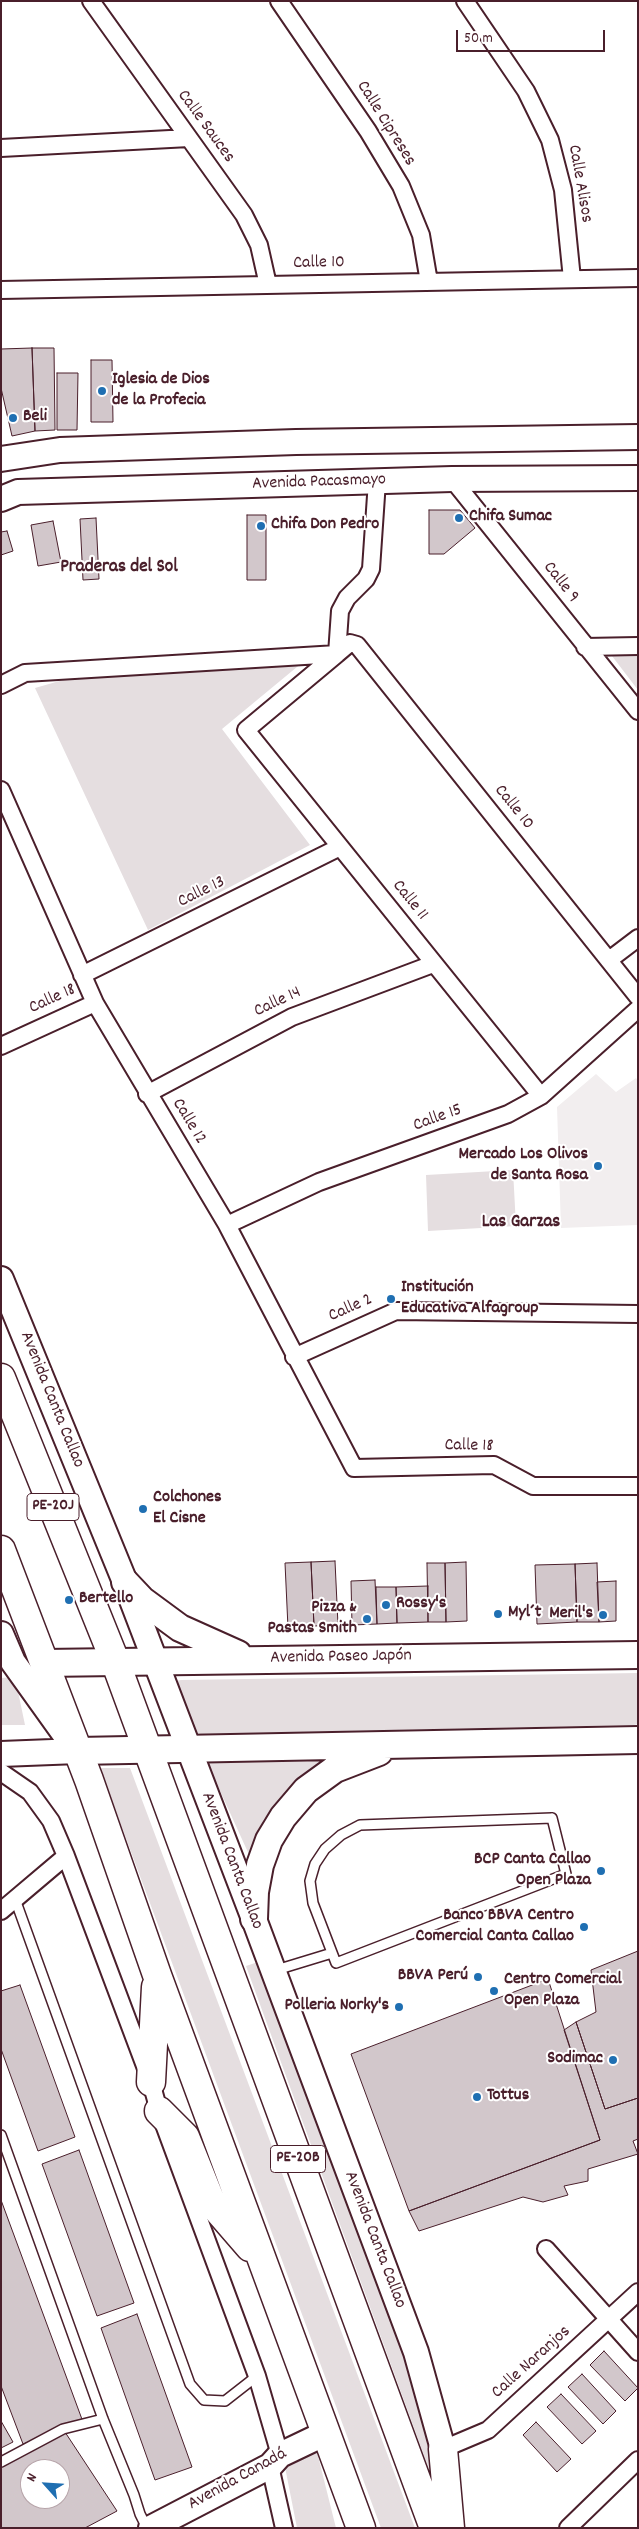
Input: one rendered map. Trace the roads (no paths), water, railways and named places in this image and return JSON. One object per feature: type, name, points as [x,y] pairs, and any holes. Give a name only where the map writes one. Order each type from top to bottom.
[{"type":"highway","name":"PE-20J","points":[[1,1378],[115,1661],[147,1750]]},
{"type":"highway","points":[[1,1550],[89,1780],[157,1975],[361,2527]]},
{"type":"highway","name":"PE-20B","points":[[147,1750],[434,2528]]},
{"type":"highway","points":[[151,2082],[157,1975]]},
{"type":"highway","points":[[159,2111],[185,2137],[211,2202],[261,2260]]},
{"type":"highway","points":[[443,2449],[450,2528]]},
{"type":"main road","points":[[2,454],[60,450],[296,442],[638,436]]},
{"type":"main road","name":"Avenida Pacasmayo","points":[[1,499],[18,492],[452,479],[638,478]]},
{"type":"main road","name":"Avenida Canta Callao","points":[[1,1279],[125,1582],[254,1919],[416,2352],[443,2449]]},
{"type":"main road","points":[[125,1582],[142,1600],[180,1628],[251,1659]]},
{"type":"main road","points":[[1,1634],[7,1663],[78,1751]]},
{"type":"main road","name":"Avenida Paseo Japón","points":[[44,1663],[251,1659],[638,1656]]},
{"type":"main road","points":[[7,1663],[44,1663]]},
{"type":"main road","points":[[1,1754],[638,1740]]},
{"type":"main road","points":[[254,1919],[254,1892],[260,1865],[270,1840],[283,1816],[306,1790],[335,1769],[367,1755],[402,1745]]},
{"type":"main road","name":"Avenida Canadá","points":[[149,2528],[326,2433]]},
{"type":"street","name":"Calle Sauces","points":[[91,1],[244,215],[259,245],[268,285]]},
{"type":"street","name":"Calle Cipreses","points":[[279,1],[368,131],[401,186],[421,235],[429,282]]},
{"type":"street","name":"Calle Alisos","points":[[465,1],[526,91],[550,140],[563,190],[572,279]]},
{"type":"street","points":[[1,148],[189,138]]},
{"type":"street","name":"Calle 10","points":[[1,290],[638,278]]},
{"type":"street","name":"Calle 9","points":[[452,479],[638,711]]},
{"type":"street","points":[[1,685],[25,673],[337,654],[340,611],[346,598],[366,580],[371,569],[377,481]]},
{"type":"street","name":"Calle 10","points":[[337,654],[350,643],[357,645],[638,997]]},
{"type":"street","points":[[585,647],[638,646]]},
{"type":"street","name":"Calle 11","points":[[337,654],[246,730],[541,1096]]},
{"type":"street","name":"Calle 12","points":[[1,790],[95,1003],[147,1094],[227,1225],[294,1357],[354,1468]]},
{"type":"street","name":"Calle 13","points":[[82,975],[340,847]]},
{"type":"street","points":[[610,960],[638,938]]},
{"type":"street","name":"Calle 14","points":[[147,1094],[292,1017],[433,964]]},
{"type":"street","name":"Calle 18","points":[[1,1046],[95,1003]]},
{"type":"street","name":"Calle 15","points":[[227,1225],[319,1182],[508,1114],[541,1096],[638,1009]]},
{"type":"street","name":"Calle 2","points":[[294,1357],[396,1312],[638,1314]]},
{"type":"street","name":"Calle 18","points":[[354,1468],[494,1465],[533,1486],[638,1486]]},
{"type":"street","points":[[1,1772],[30,1792],[51,1821],[151,2082],[159,2111],[257,2376],[275,2461],[284,2528]]},
{"type":"street","points":[[1,1911],[66,1856]]},
{"type":"street","points":[[546,2249],[638,2352]]},
{"type":"street","name":"Calle Naranjos","points":[[443,2449],[488,2430],[610,2320],[638,2292]]},
{"type":"street","points":[[568,2528],[638,2460]]},
{"type":"lane","points":[[552,1818],[566,1874],[336,1963],[332,1953],[313,1903],[310,1881],[315,1864],[320,1856],[342,1835],[360,1825],[552,1818]]},
{"type":"lane","points":[[15,1899],[190,2384],[204,2400],[225,2401],[257,2376]]},
{"type":"lane","points":[[273,1971],[332,1953]]},
{"type":"lane","points":[[1,2135],[103,2419],[140,2514],[149,2528]]},
{"type":"lane","points":[[1,2462],[63,2429],[103,2419]]},
{"type":"place","name":"Iglesia de Dios de la Profecia","points":[[102,391]]},
{"type":"place","name":"Beli","points":[[13,418]]},
{"type":"place","name":"Chifa Sumac","points":[[459,518]]},
{"type":"place","name":"Chifa Don Pedro","points":[[261,526]]},
{"type":"place","name":"Mercado Los Olivos de Santa Rosa","points":[[598,1166]]},
{"type":"place","name":"Institución Educativa Alfagroup","points":[[391,1299]]},
{"type":"place","name":"Colchones El Cisne","points":[[143,1509]]},
{"type":"place","name":"Bertello","points":[[69,1600]]},
{"type":"place","name":"Rossy's","points":[[386,1605]]},
{"type":"place","name":"Myl´t","points":[[498,1614]]},
{"type":"place","name":"Meril's","points":[[603,1615]]},
{"type":"place","name":"Pizza & Pastas Smith","points":[[367,1619]]},
{"type":"place","name":"BCP Canta Callao Open Plaza","points":[[601,1871]]},
{"type":"place","name":"Banco BBVA Centro Comercial Canta Callao","points":[[584,1927]]},
{"type":"place","name":"BBVA Perú","points":[[478,1977]]},
{"type":"place","name":"Centro Comercial Open Plaza","points":[[494,1991]]},
{"type":"place","name":"Polleria Norky's","points":[[399,2007]]},
{"type":"place","name":"Sodimac","points":[[613,2060]]},
{"type":"place","name":"Tottus","points":[[477,2097]]},
{"type":"district","name":"Praderas del Sol","points":[[119,568]]},
{"type":"district","name":"Las Garzas","points":[[521,1223]]}]
